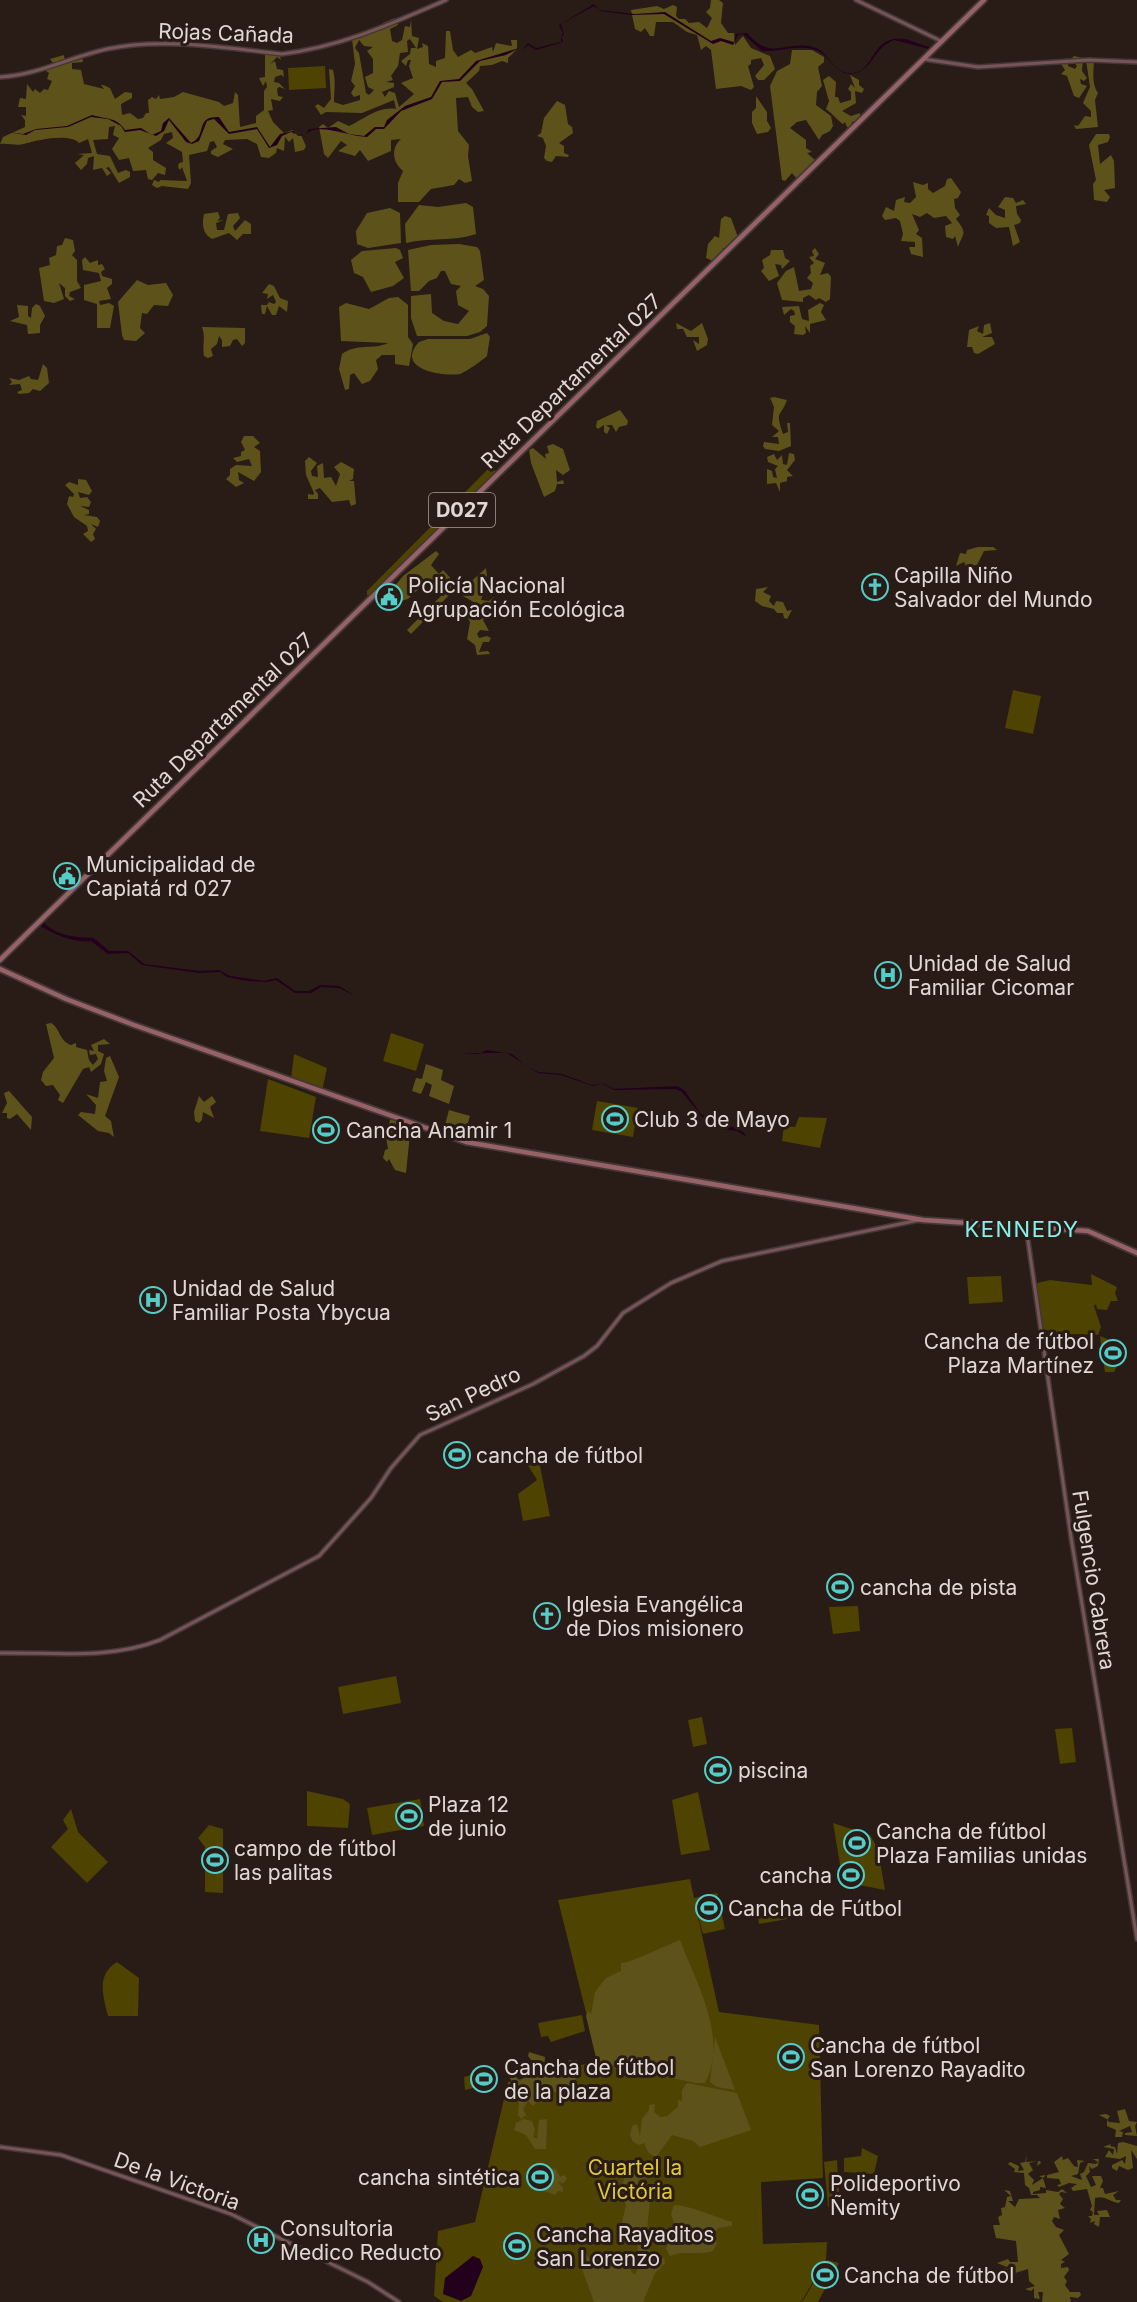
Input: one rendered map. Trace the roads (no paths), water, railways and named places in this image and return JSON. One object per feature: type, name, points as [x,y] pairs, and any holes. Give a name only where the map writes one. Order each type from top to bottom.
[{"type":"main road","name":"Rojas Cañada","points":[[0,77],[26,75],[98,52],[135,45],[168,44],[282,54],[301,51],[360,36],[446,0]]},
{"type":"main road","points":[[856,0],[941,41]]},
{"type":"main road","name":"Ruta Departamental 027","points":[[0,960],[984,0]]},
{"type":"main road","points":[[923,59],[978,67],[1069,61],[1137,62]]},
{"type":"main road","points":[[0,969],[37,987],[134,1025],[420,1124],[462,1141],[923,1220],[1088,1231],[1137,1253]]},
{"type":"main road","points":[[903,1217],[903,1224]]},
{"type":"main road","name":"San Pedro","points":[[0,1653],[102,1653],[134,1650],[160,1640],[319,1556],[371,1498],[391,1468],[420,1435],[533,1384],[584,1356],[597,1346],[623,1313],[671,1282],[731,1258],[923,1220]]},
{"type":"main road","name":"Fulgencio Cabrera","points":[[1025,1225],[1061,1473],[1137,1939]]},
{"type":"main road","name":"De la Victoria","points":[[0,2147],[61,2155],[231,2214],[377,2285],[399,2302]]},
{"type":"place","name":"Capilla Niño Salvador del Mundo","points":[[875,587]]},
{"type":"place","name":"Policía Nacional Agrupación Ecológica","points":[[389,597]]},
{"type":"place","name":"Municipalidad de Capiatá rd 027","points":[[67,876]]},
{"type":"place","name":"Unidad de Salud Familiar Cicomar","points":[[888,975]]},
{"type":"place","name":"Club 3 de Mayo","points":[[615,1119]]},
{"type":"place","name":"Cancha Anamir 1","points":[[326,1130]]},
{"type":"place","name":"Unidad de Salud Familiar Posta Ybycua","points":[[153,1300]]},
{"type":"place","name":"Cancha de fútbol Plaza Martínez","points":[[1113,1353]]},
{"type":"place","name":"cancha de fútbol","points":[[457,1455]]},
{"type":"place","name":"cancha de pista","points":[[840,1587]]},
{"type":"place","name":"Iglesia Evangélica de Dios misionero","points":[[547,1616]]},
{"type":"place","name":"piscina","points":[[718,1770]]},
{"type":"place","name":"Plaza 12 de junio","points":[[409,1816]]},
{"type":"place","name":"Cancha de fútbol Plaza Familias unidas","points":[[857,1843]]},
{"type":"place","name":"campo de fútbol las palitas","points":[[215,1860]]},
{"type":"place","name":"cancha","points":[[851,1875]]},
{"type":"place","name":"Cancha de Fútbol","points":[[709,1908]]},
{"type":"place","name":"Cancha de fútbol San Lorenzo Rayadito","points":[[791,2057]]},
{"type":"place","name":"Cancha de fútbol de la plaza","points":[[484,2079]]},
{"type":"place","name":"cancha sintética","points":[[540,2177]]},
{"type":"place","name":"Polideportivo Ñemity","points":[[810,2195]]},
{"type":"place","name":"Consultoria Medico Reducto","points":[[261,2240]]},
{"type":"place","name":"Cancha Rayaditos San Lorenzo","points":[[517,2246]]},
{"type":"place","name":"Cancha de fútbol","points":[[825,2275]]},
{"type":"district","name":"KENNEDY","points":[[1022,1229]]},
{"type":"park label","name":"Cuartel la Victória","points":[[635,2179]]}]
